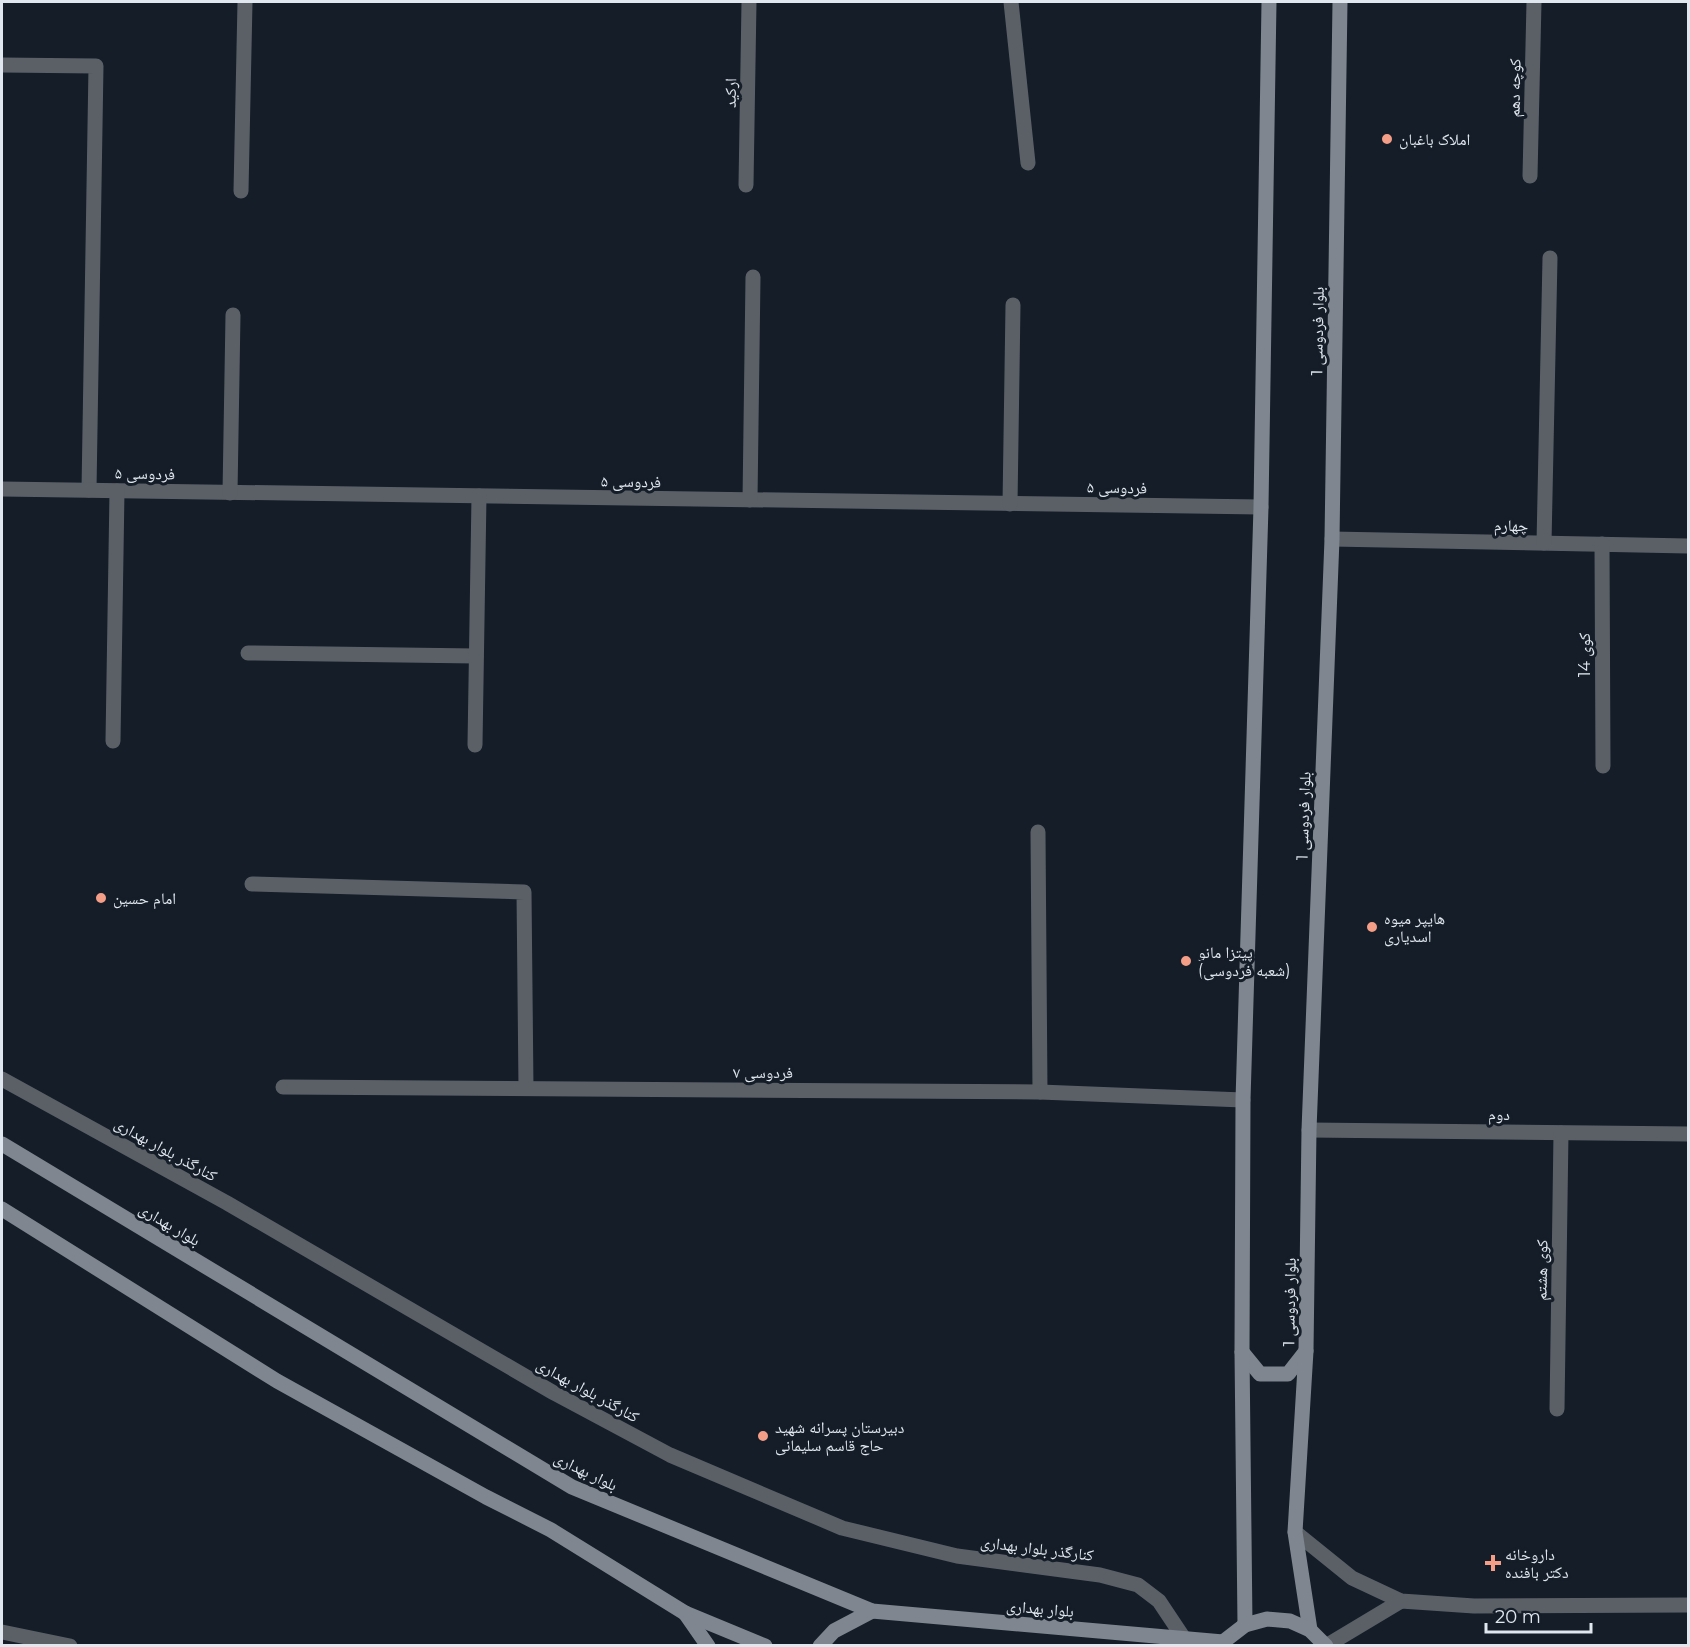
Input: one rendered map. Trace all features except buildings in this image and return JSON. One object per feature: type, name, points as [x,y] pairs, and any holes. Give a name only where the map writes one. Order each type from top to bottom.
[{"type":"main road","points":[[1245,1625],[1242,1352],[1243,1100],[1261,507],[1269,2]]},
{"type":"main road","name":"بلوار فردوسی 1","points":[[1310,1630],[1295,1532],[1306,1351],[1309,1130],[1332,539],[1340,2]]},
{"type":"main road","name":"بلوار بهداری","points":[[2,1144],[572,1487],[872,1611],[1222,1644]]},
{"type":"main road","points":[[2,1209],[277,1380],[486,1497],[551,1530],[685,1613],[765,1646]]},
{"type":"main road","points":[[1242,1352],[1260,1374],[1288,1374],[1306,1351]]},
{"type":"main road","points":[[820,1646],[834,1631],[872,1611]]},
{"type":"main road","points":[[685,1613],[708,1646]]},
{"type":"main road","points":[[1222,1644],[1245,1625],[1267,1619],[1290,1621],[1310,1630],[1326,1646]]},
{"type":"street","points":[[241,191],[245,2]]},
{"type":"street","name":"ارکید","points":[[746,185],[749,2]]},
{"type":"street","points":[[1011,2],[1028,163]]},
{"type":"street","name":"کوچه دهم","points":[[1530,176],[1534,2]]},
{"type":"street","points":[[2,64],[96,66],[89,490]]},
{"type":"street","points":[[1544,543],[1550,258]]},
{"type":"street","points":[[750,500],[753,277]]},
{"type":"street","points":[[1010,504],[1013,305]]},
{"type":"street","points":[[230,493],[233,315]]},
{"type":"street","name":"فردوسی ۵","points":[[2,489],[1261,507]]},
{"type":"street","points":[[113,741],[117,491]]},
{"type":"street","points":[[475,745],[479,496]]},
{"type":"street","name":"چهارم","points":[[1332,539],[1689,546]]},
{"type":"street","name":"کوی 14","points":[[1602,544],[1603,766]]},
{"type":"street","points":[[248,653],[476,656]]},
{"type":"street","points":[[1038,832],[1040,1092]]},
{"type":"street","points":[[252,884],[524,892],[526,1088]]},
{"type":"street","name":"کنارگذر بلوار بهداری","points":[[2,1079],[226,1203],[554,1393],[670,1455],[842,1528],[957,1556],[1100,1575],[1138,1585],[1159,1601],[1185,1640]]},
{"type":"street","name":"فردوسی ۷","points":[[283,1087],[1040,1092],[1243,1100]]},
{"type":"street","name":"دوم","points":[[1309,1130],[1689,1134]]},
{"type":"street","name":"کوی هشتم","points":[[1557,1409],[1561,1133]]},
{"type":"street","points":[[1295,1532],[1352,1578],[1401,1601],[1474,1606],[1689,1605]]},
{"type":"street","points":[[1326,1646],[1401,1601]]},
{"type":"street","points":[[2,1632],[70,1646]]},
{"type":"place","name":"املاک باغبان","points":[[1387,139]]},
{"type":"place","name":"امام حسین","points":[[101,898]]},
{"type":"place","name":"هایپر میوه اسدیاری","points":[[1372,927]]},
{"type":"place","name":"پیتزا مانو (شعبه فردوسی)","points":[[1186,961]]},
{"type":"place","name":"دبیرستان پسرانه شهید حاج قاسم سلیمانی","points":[[763,1436]]},
{"type":"place","name":"داروخانه دکتر بافنده","points":[[1493,1563]]}]
